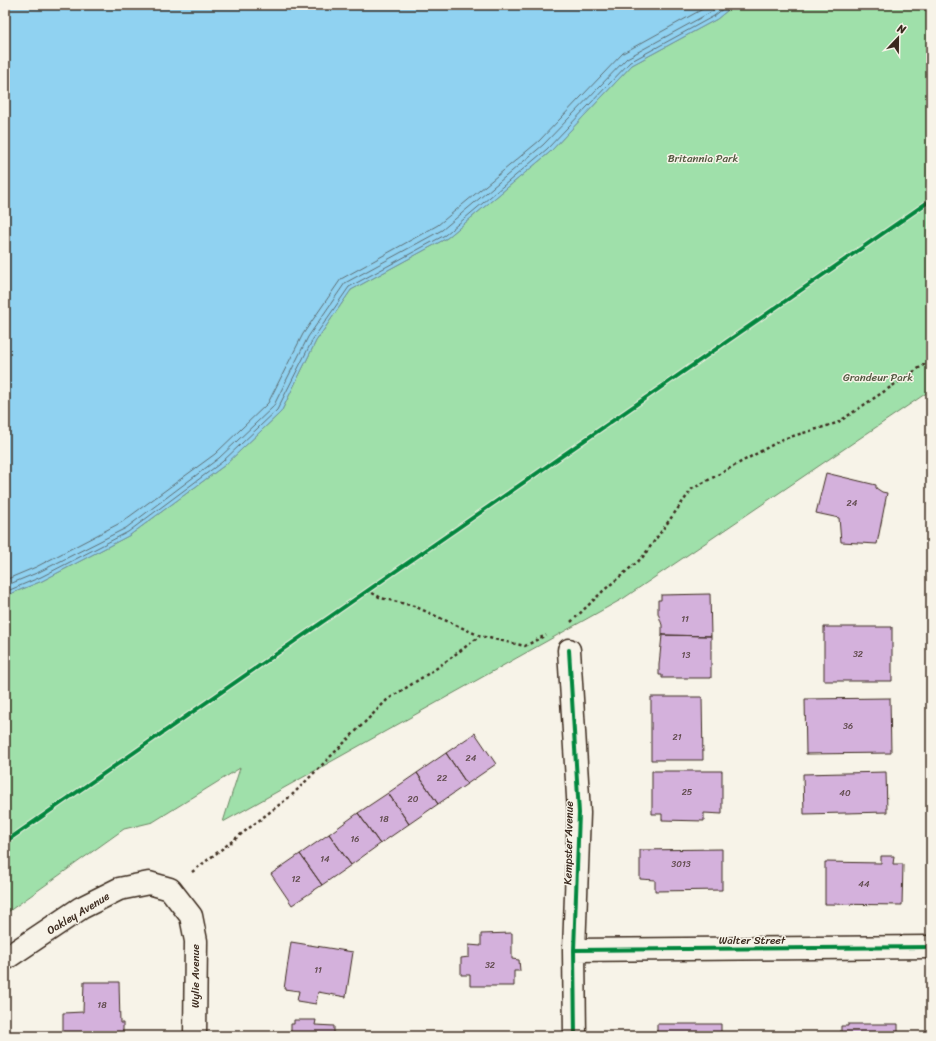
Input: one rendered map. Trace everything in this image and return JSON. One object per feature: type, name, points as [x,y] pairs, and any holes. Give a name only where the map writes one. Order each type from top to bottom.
[{"type":"street","name":"Kempster Avenue","points":[[569,650],[579,814],[574,950],[575,1036]]},
{"type":"street","name":"Oakley Avenue","points":[[5,959],[81,908],[119,889],[148,883],[170,889]]},
{"type":"street","name":"Wylie Avenue","points":[[170,889],[191,916],[196,941],[195,1036]]},
{"type":"street","name":"Walter Street","points":[[574,950],[931,947]]},
{"type":"path","points":[[568,625],[603,591],[642,558],[692,489],[783,439],[837,424],[931,360]]},
{"type":"path","points":[[360,595],[374,586]]},
{"type":"path","points":[[367,590],[381,598],[414,606],[480,636],[525,646],[546,635]]},
{"type":"path","points":[[170,889],[292,795],[387,700],[437,668],[480,636]]},
{"type":"green space","points":[[734,5],[931,5],[931,390],[624,598],[223,822],[240,768],[153,822],[124,829],[5,914],[5,596],[42,581],[130,535],[225,465],[281,412],[316,341],[351,290],[447,238],[550,152],[632,65],[717,19]]},
{"type":"water","points":[[5,5],[734,5],[717,19],[632,65],[550,152],[447,238],[351,290],[316,341],[281,412],[225,465],[130,535],[42,581],[5,596]]},
{"type":"building","points":[[826,473],[876,485],[876,488],[887,493],[877,544],[841,542],[839,518],[816,513]]},
{"type":"building","points":[[710,594],[711,636],[662,635],[662,625],[658,613],[658,600],[661,600],[661,595]]},
{"type":"building","points":[[824,627],[892,627],[892,681],[824,681]]},
{"type":"building","points":[[662,635],[711,636],[711,678],[662,678],[662,675],[659,675],[659,665]]},
{"type":"building","points":[[651,697],[702,697],[703,760],[651,760]]},
{"type":"building","points":[[890,698],[891,753],[806,754],[805,699]]},
{"type":"building","points":[[475,733],[496,764],[467,784],[446,753]]},
{"type":"building","points":[[446,753],[467,784],[438,804],[417,773]]},
{"type":"building","points":[[652,771],[722,771],[722,814],[704,813],[704,821],[662,820],[662,814],[652,814]]},
{"type":"building","points":[[886,772],[887,812],[804,814],[803,774]]},
{"type":"building","points":[[417,773],[438,804],[409,824],[388,793]]},
{"type":"building","points":[[388,793],[409,824],[380,844],[358,813]]},
{"type":"building","points":[[358,813],[380,844],[351,865],[329,834]]},
{"type":"building","points":[[329,834],[351,865],[322,885],[300,854]]},
{"type":"building","points":[[722,849],[722,890],[655,891],[655,880],[640,879],[640,850]]},
{"type":"building","points":[[300,854],[322,885],[292,905],[271,874]]},
{"type":"building","points":[[881,856],[894,856],[893,864],[903,864],[902,905],[825,904],[825,862],[881,863]]},
{"type":"building","points":[[512,933],[512,959],[519,960],[520,971],[514,971],[514,986],[470,986],[470,975],[461,975],[461,958],[469,957],[469,945],[481,946],[481,934]]},
{"type":"building","points":[[291,942],[353,952],[346,997],[318,992],[316,1004],[297,1001],[299,991],[284,989]]},
{"type":"building","points":[[84,982],[119,982],[120,1023],[123,1023],[123,1036],[63,1036],[63,1013],[83,1012]]},
{"type":"building","points":[[294,1020],[316,1020],[315,1025],[334,1026],[334,1036],[291,1036],[291,1024],[294,1024]]},
{"type":"building","points":[[657,1024],[721,1024],[721,1036],[657,1036]]},
{"type":"building","points":[[848,1024],[898,1024],[898,1036],[841,1036],[841,1026],[848,1026]]},
{"type":"building","points":[[509,1035],[509,1036],[476,1036]]},
{"type":"cycle path","points":[[5,842],[931,200]]},
{"type":"cycle path","points":[[569,650],[579,813],[574,950],[575,1036]]},
{"type":"cycle path","points":[[574,950],[931,947]]},
{"type":"park label","name":"Britannia Park","points":[[703,158]]},
{"type":"park label","name":"Grandeur Park","points":[[878,377]]}]
